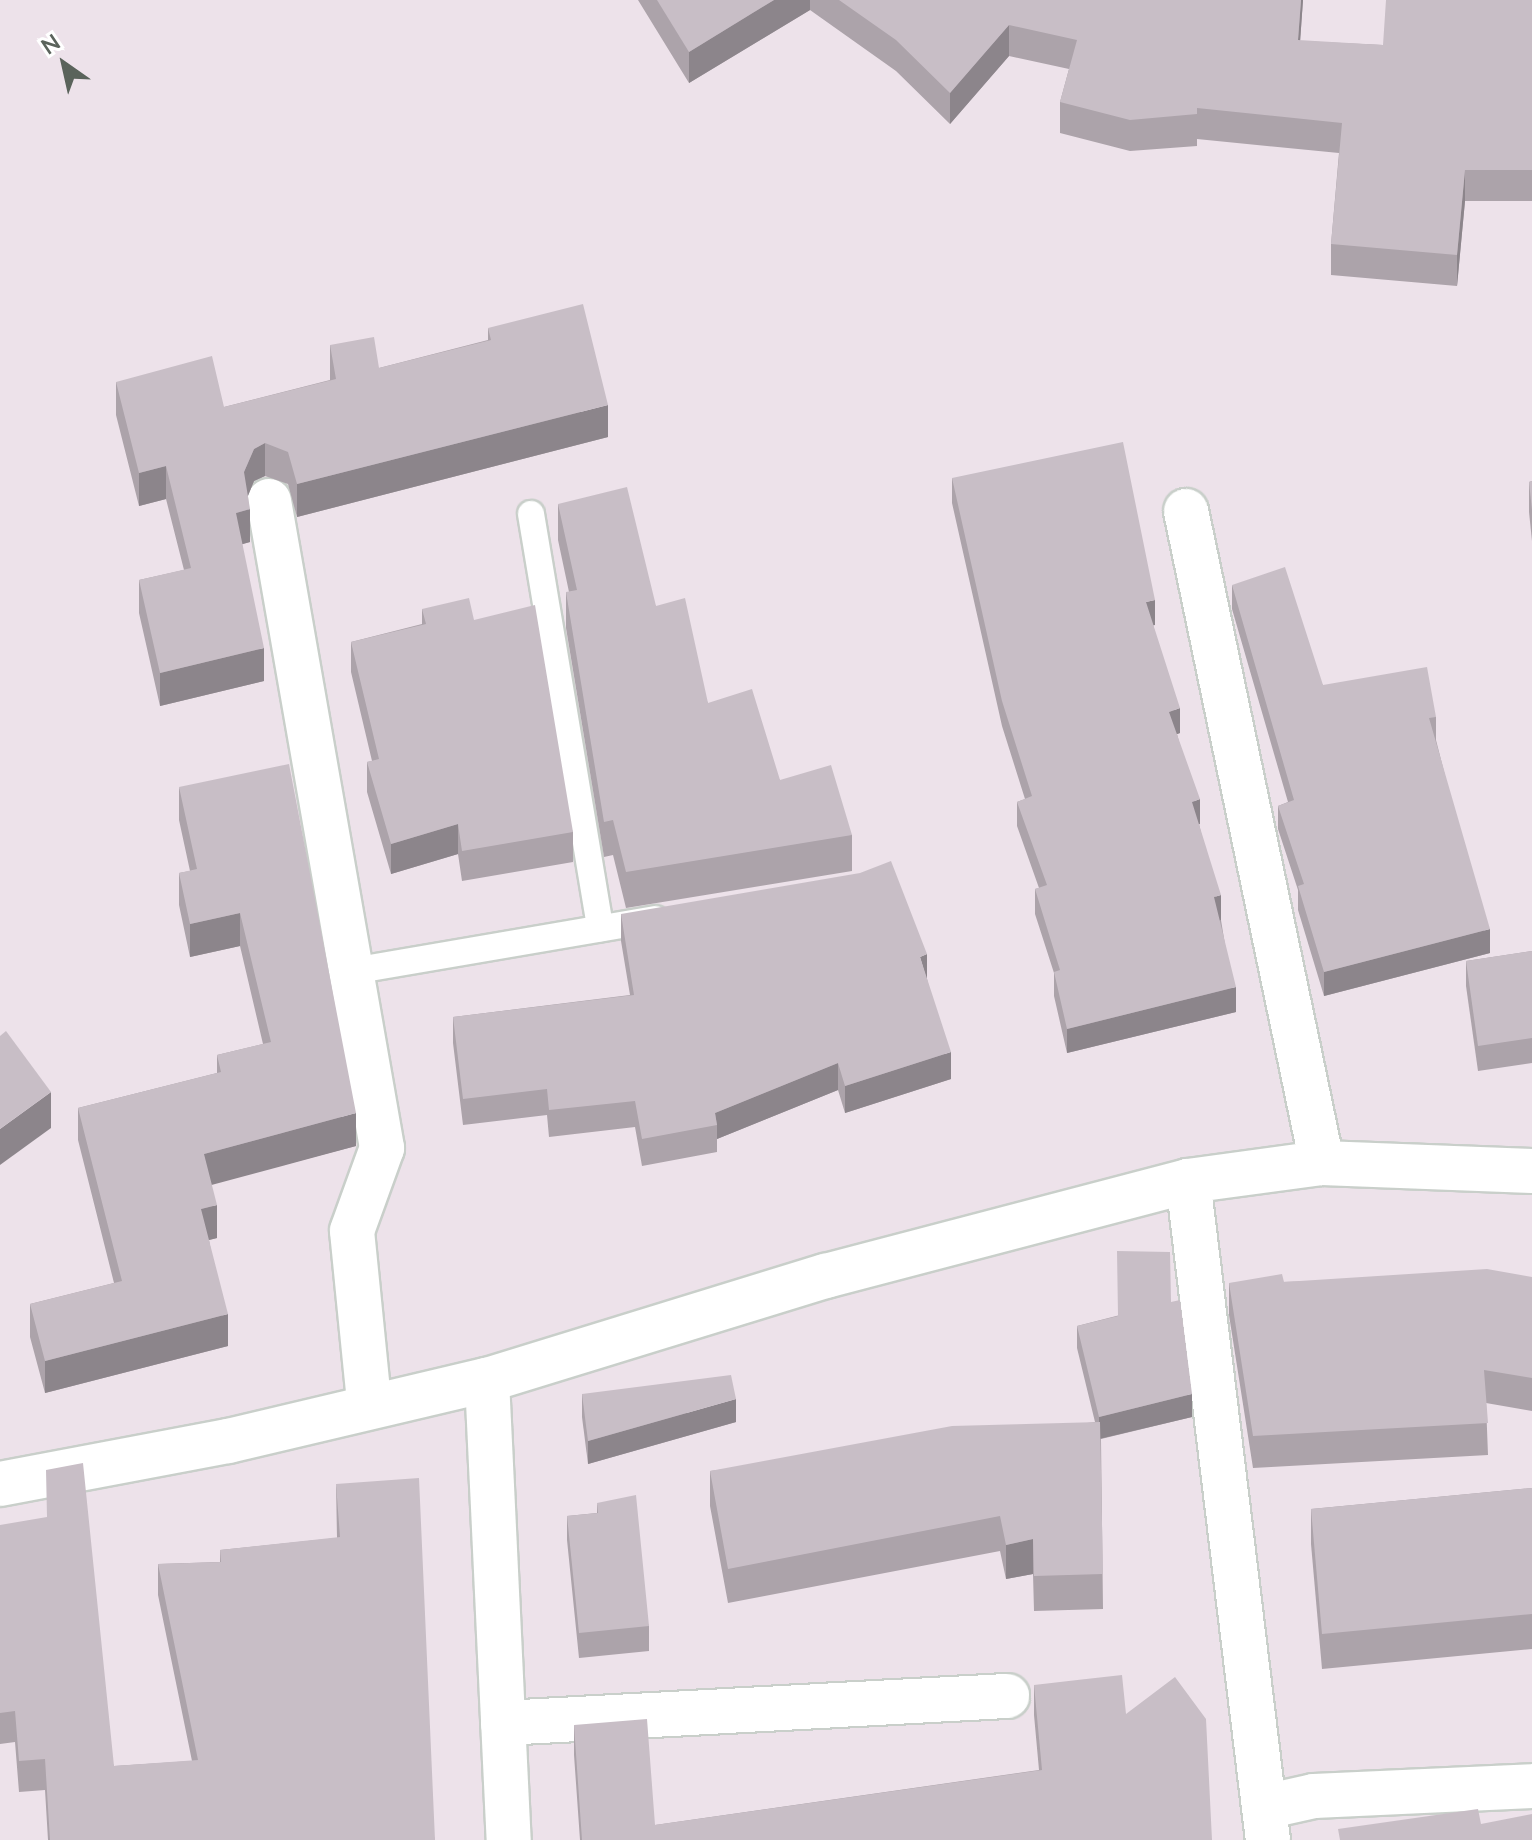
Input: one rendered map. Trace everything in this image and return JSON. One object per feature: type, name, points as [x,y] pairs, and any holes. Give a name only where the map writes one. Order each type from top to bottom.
[{"type":"street","points":[[269,501],[382,1148],[352,1231],[369,1402]]},
{"type":"street","points":[[1186,511],[1322,1163]]},
{"type":"street","points":[[0,1484],[228,1441],[369,1402],[487,1380],[826,1276],[1188,1181],[1322,1163],[1532,1171]]},
{"type":"street","points":[[1188,1181],[1268,1823],[1314,1796],[1532,1786]]},
{"type":"street","points":[[487,1380],[509,1840]]},
{"type":"street","points":[[503,1723],[1007,1696]]},
{"type":"lane","points":[[531,514],[600,928]]},
{"type":"lane","points":[[352,971],[678,915]]},
{"type":"building","points":[[657,0],[774,0],[689,52]]},
{"type":"building","points":[[839,0],[1301,0],[1298,40],[1383,45],[1386,0],[1532,0],[1532,170],[1465,170],[1457,255],[1331,244],[1342,123],[1197,108],[1197,114],[1130,120],[1060,102],[1077,40],[1009,25],[950,93],[896,40]]},
{"type":"building","points":[[583,304],[608,405],[297,484],[288,452],[265,443],[254,449],[244,472],[250,509],[236,513],[264,648],[160,673],[139,580],[191,568],[166,466],[139,473],[116,382],[212,356],[224,407],[336,379],[330,345],[374,337],[379,368],[491,340],[488,328]]},
{"type":"building","points":[[1123,442],[1155,600],[1146,602],[1180,708],[1169,712],[1200,799],[1192,802],[1221,895],[1214,897],[1236,987],[1067,1029],[1054,972],[1060,970],[1035,889],[1047,885],[1017,802],[1032,796],[1002,701],[952,478]]},
{"type":"building","points":[[1532,481],[1532,510],[1529,482]]},
{"type":"building","points":[[627,487],[656,606],[685,598],[708,703],[752,689],[780,780],[831,765],[852,835],[626,872],[613,820],[604,822],[566,592],[577,590],[558,504]]},
{"type":"building","points":[[1285,567],[1323,685],[1427,667],[1436,717],[1429,718],[1490,929],[1324,972],[1298,886],[1304,884],[1278,806],[1294,800],[1232,585]]},
{"type":"building","points":[[469,598],[474,620],[535,605],[573,832],[462,851],[458,824],[391,844],[367,762],[379,759],[351,642],[426,624],[422,609]]},
{"type":"building","points":[[289,764],[356,1113],[204,1154],[217,1205],[201,1209],[228,1314],[45,1361],[30,1304],[122,1281],[78,1108],[221,1072],[217,1055],[271,1042],[240,913],[190,924],[179,873],[197,869],[179,787]]},
{"type":"building","points":[[891,861],[927,954],[920,957],[951,1052],[845,1086],[838,1063],[715,1113],[717,1125],[642,1139],[635,1101],[549,1110],[547,1089],[463,1099],[453,1017],[634,995],[621,914],[860,873]]},
{"type":"building","points":[[1532,951],[1532,1038],[1478,1046],[1466,961]]},
{"type":"building","points":[[6,1031],[51,1092],[0,1129],[0,1036]]},
{"type":"building","points":[[1117,1251],[1170,1252],[1171,1302],[1180,1300],[1192,1394],[1099,1417],[1077,1326],[1118,1316]]},
{"type":"building","points":[[1487,1269],[1532,1277],[1532,1378],[1484,1370],[1488,1423],[1253,1436],[1229,1283],[1282,1274],[1284,1282]]},
{"type":"building","points":[[731,1375],[736,1399],[588,1441],[582,1394]]},
{"type":"building","points":[[1100,1422],[1103,1574],[1034,1576],[1033,1539],[1006,1545],[1000,1516],[728,1569],[710,1471],[952,1426]]},
{"type":"building","points":[[83,1463],[114,1766],[198,1760],[158,1564],[221,1562],[220,1550],[340,1537],[336,1484],[419,1478],[435,1840],[50,1840],[45,1759],[19,1761],[15,1711],[0,1713],[0,1525],[47,1517],[46,1470]]},
{"type":"building","points":[[1532,1488],[1532,1614],[1322,1634],[1311,1509]]},
{"type":"building","points":[[636,1495],[649,1626],[579,1633],[567,1516],[598,1513],[597,1503]]},
{"type":"building","points":[[1122,1675],[1126,1714],[1175,1677],[1206,1719],[1212,1840],[582,1840],[574,1725],[647,1719],[655,1825],[1042,1770],[1034,1685]]},
{"type":"building","points":[[1478,1809],[1481,1824],[1532,1814],[1532,1840],[1340,1840],[1338,1829]]}]
